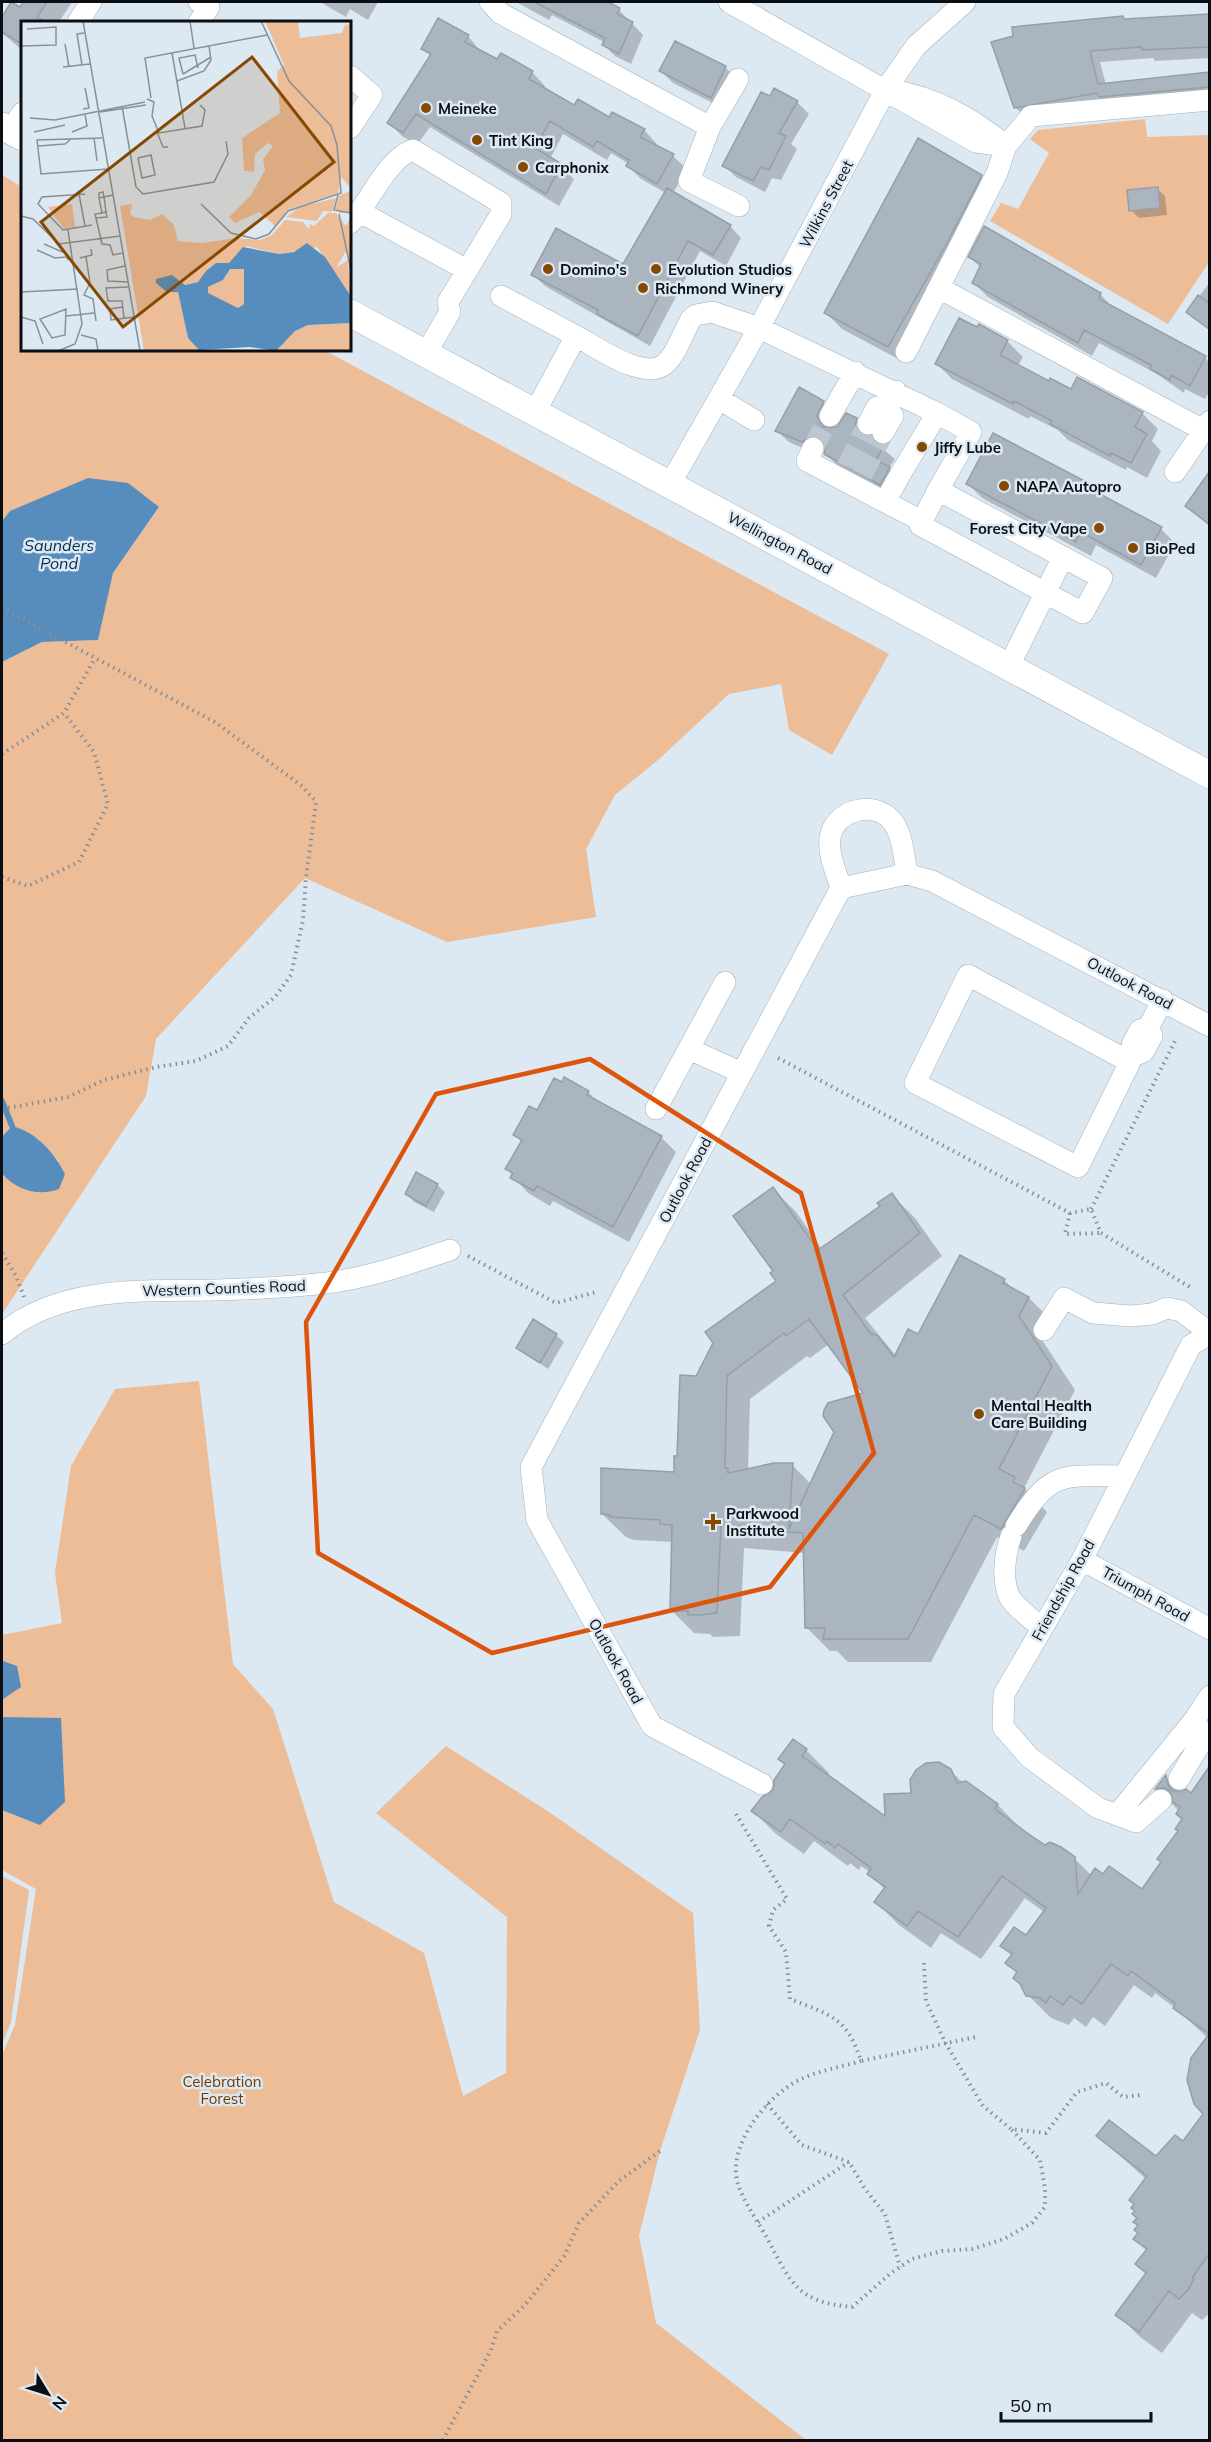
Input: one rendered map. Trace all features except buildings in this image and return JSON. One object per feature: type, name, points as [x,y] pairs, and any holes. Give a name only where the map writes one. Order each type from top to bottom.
[{"type":"main road","name":"Wellington Road","points":[[351,314],[1209,775]]},
{"type":"street","points":[[79,21],[91,2]]},
{"type":"street","points":[[490,2],[500,14],[710,127]]},
{"type":"street","points":[[729,2],[886,89],[915,110],[975,142],[1006,146]]},
{"type":"street","name":"Wilkins Street","points":[[670,484],[759,328],[886,89],[916,46],[958,5],[965,2]]},
{"type":"street","points":[[351,77],[372,95],[351,126]]},
{"type":"street","points":[[738,79],[710,127],[689,181],[739,206]]},
{"type":"street","points":[[906,352],[997,172],[1006,146],[1031,116],[1209,100]]},
{"type":"street","points":[[426,353],[450,312],[448,302],[501,214],[501,203],[416,150],[409,151],[392,165],[355,218],[467,270]]},
{"type":"street","points":[[939,288],[1206,426],[1175,472]]},
{"type":"street","points":[[501,296],[625,363],[653,368],[667,362],[696,315],[712,312],[738,323],[759,328],[855,372],[891,399],[937,413],[971,432],[938,490],[920,525],[1083,613],[1102,578],[938,490]]},
{"type":"street","points":[[535,412],[576,336]]},
{"type":"street","points":[[830,416],[855,372]]},
{"type":"street","points":[[719,399],[754,420]]},
{"type":"street","points":[[876,429],[877,407],[891,399]]},
{"type":"street","points":[[889,504],[903,466],[907,475],[937,413]]},
{"type":"street","points":[[813,448],[807,461],[851,477],[889,504],[922,521]]},
{"type":"street","points":[[1009,666],[1063,557]]},
{"type":"street","points":[[841,888],[831,858],[830,837],[837,821],[848,813],[864,809],[878,811],[891,819],[898,831],[907,874]]},
{"type":"street","name":"Outlook Road","points":[[762,1784],[652,1726],[537,1520],[531,1467],[841,888],[907,874],[932,881],[1209,1026]]},
{"type":"street","points":[[1132,1059],[968,975],[915,1083],[1078,1167],[1132,1059],[1132,1045],[1140,1030],[1148,1028],[1163,1000]]},
{"type":"street","points":[[656,1109],[725,982]]},
{"type":"street","points":[[689,1049],[742,1073]]},
{"type":"street","name":"Western Counties Road","points":[[2,1334],[31,1315],[97,1294],[258,1289],[329,1282],[458,1252]]},
{"type":"street","points":[[1044,1330],[1064,1298],[1094,1313],[1131,1316],[1152,1314],[1167,1308],[1181,1311],[1209,1333]]},
{"type":"street","name":"Friendship Road","points":[[1161,1800],[1136,1822],[1098,1808],[1029,1757],[1003,1727],[1004,1694],[1082,1560],[1191,1345],[1209,1333]]},
{"type":"street","points":[[1042,1628],[1010,1598],[1005,1574],[1006,1551],[1013,1531],[1039,1491],[1052,1482],[1070,1477],[1124,1476]]},
{"type":"street","name":"Triumph Road","points":[[1082,1560],[1209,1629]]},
{"type":"street","points":[[1117,1815],[1195,1719],[1209,1696]]},
{"type":"street","points":[[1179,1779],[1203,1739],[1195,1719]]},
{"type":"path","points":[[2,608],[215,722],[302,786],[316,802],[303,920],[291,975],[275,997],[249,1018],[228,1046],[196,1061],[156,1067],[104,1080],[68,1097],[2,1109]]},
{"type":"path","points":[[2,754],[64,713],[95,658]]},
{"type":"path","points":[[2,877],[28,886],[79,862],[108,804],[94,752],[64,713]]},
{"type":"path","points":[[1101,1233],[1091,1209],[1176,1039]]},
{"type":"path","points":[[778,1058],[1070,1213],[1091,1209]]},
{"type":"path","points":[[1070,1213],[1065,1234],[1101,1233],[1193,1289]]},
{"type":"path","points":[[458,1252],[556,1303],[596,1292]]},
{"type":"path","points":[[2,1253],[16,1275],[31,1315]]},
{"type":"path","points":[[736,1814],[787,1899],[773,1910],[770,1926],[786,1952],[790,1999],[838,2019],[855,2043],[861,2061]]},
{"type":"path","points":[[924,1963],[926,2001],[946,2044],[983,2106],[1011,2129],[1040,2160],[1045,2187],[1045,2208],[1032,2223],[1004,2239],[972,2250],[942,2251],[912,2259],[852,2307],[826,2304],[800,2292],[737,2184],[736,2158],[747,2130],[767,2104],[799,2080],[861,2061],[946,2044],[976,2037]]},
{"type":"path","points":[[1011,2129],[1046,2133],[1077,2092],[1106,2083],[1123,2097],[1141,2095]]},
{"type":"path","points":[[767,2104],[802,2145],[849,2162],[865,2189],[885,2214],[900,2267]]},
{"type":"path","points":[[443,2440],[491,2350],[496,2331],[525,2304],[565,2255],[579,2223],[620,2181],[660,2151]]},
{"type":"path","points":[[758,2222],[849,2162]]},
{"type":"highlighted area","points":[[590,1059],[801,1193],[874,1453],[770,1587],[492,1653],[318,1553],[306,1322],[436,1094]]},
{"type":"green space","points":[[1145,119],[1147,137],[1209,135],[1209,262],[1168,324],[990,221],[1001,203],[1018,209],[1049,153],[1030,139],[1038,130]]},
{"type":"green space","points":[[2,175],[21,186],[21,351],[326,351],[889,654],[832,755],[789,730],[781,684],[729,694],[658,760],[615,795],[586,849],[596,917],[447,942],[305,878],[156,1039],[146,1096],[2,1314],[2,1174],[4,1177],[59,1161],[38,1139],[12,1127],[2,1137],[2,662],[42,642],[97,640],[113,573],[159,508],[10,511],[2,521]]},
{"type":"green space","name":"Celebration Forest","points":[[199,1381],[233,1664],[273,1709],[334,1902],[424,1953],[463,2096],[506,2073],[507,1917],[376,1813],[446,1746],[552,1814],[693,1913],[700,2030],[660,2151],[639,2236],[656,2323],[806,2440],[2,2440],[2,2055],[15,2025],[36,1889],[2,1870],[2,1635],[62,1623],[55,1573],[71,1466],[115,1389]]},
{"type":"green space","points":[[2,1876],[29,1890],[11,2022],[2,2044]]},
{"type":"water","name":"Saunders Pond","points":[[88,478],[128,483],[159,507],[113,573],[98,640],[42,642],[2,662],[2,521],[10,511]]},
{"type":"water","points":[[12,1126],[36,1138],[55,1158],[65,1174],[59,1189],[43,1192],[28,1190],[14,1184],[2,1174],[2,1137]]},
{"type":"water","points":[[3,1661],[17,1666],[21,1687],[3,1699]]},
{"type":"water","points":[[2,1717],[61,1718],[65,1802],[40,1825],[2,1810]]},
{"type":"waterway","points":[[2,1101],[12,1126]]},
{"type":"tunnel","points":[[813,448],[830,416]]},
{"type":"tunnel","points":[[847,467],[868,424]]},
{"type":"tunnel","points":[[862,475],[883,433]]},
{"type":"place","name":"Meineke","points":[[426,108]]},
{"type":"place","name":"Tint King","points":[[477,140]]},
{"type":"place","name":"Carphonix","points":[[523,167]]},
{"type":"place","name":"Domino's","points":[[548,269]]},
{"type":"place","name":"Evolution Studios","points":[[656,269]]},
{"type":"place","name":"Richmond Winery","points":[[643,288]]},
{"type":"place","name":"Jiffy Lube","points":[[922,447]]},
{"type":"place","name":"NAPA Autopro","points":[[1004,486]]},
{"type":"place","name":"Forest City Vape","points":[[1099,528]]},
{"type":"place","name":"BioPed","points":[[1133,548]]},
{"type":"place","name":"Mental Health Care Building","points":[[979,1414]]},
{"type":"place","name":"Parkwood Institute","points":[[713,1522]]}]
